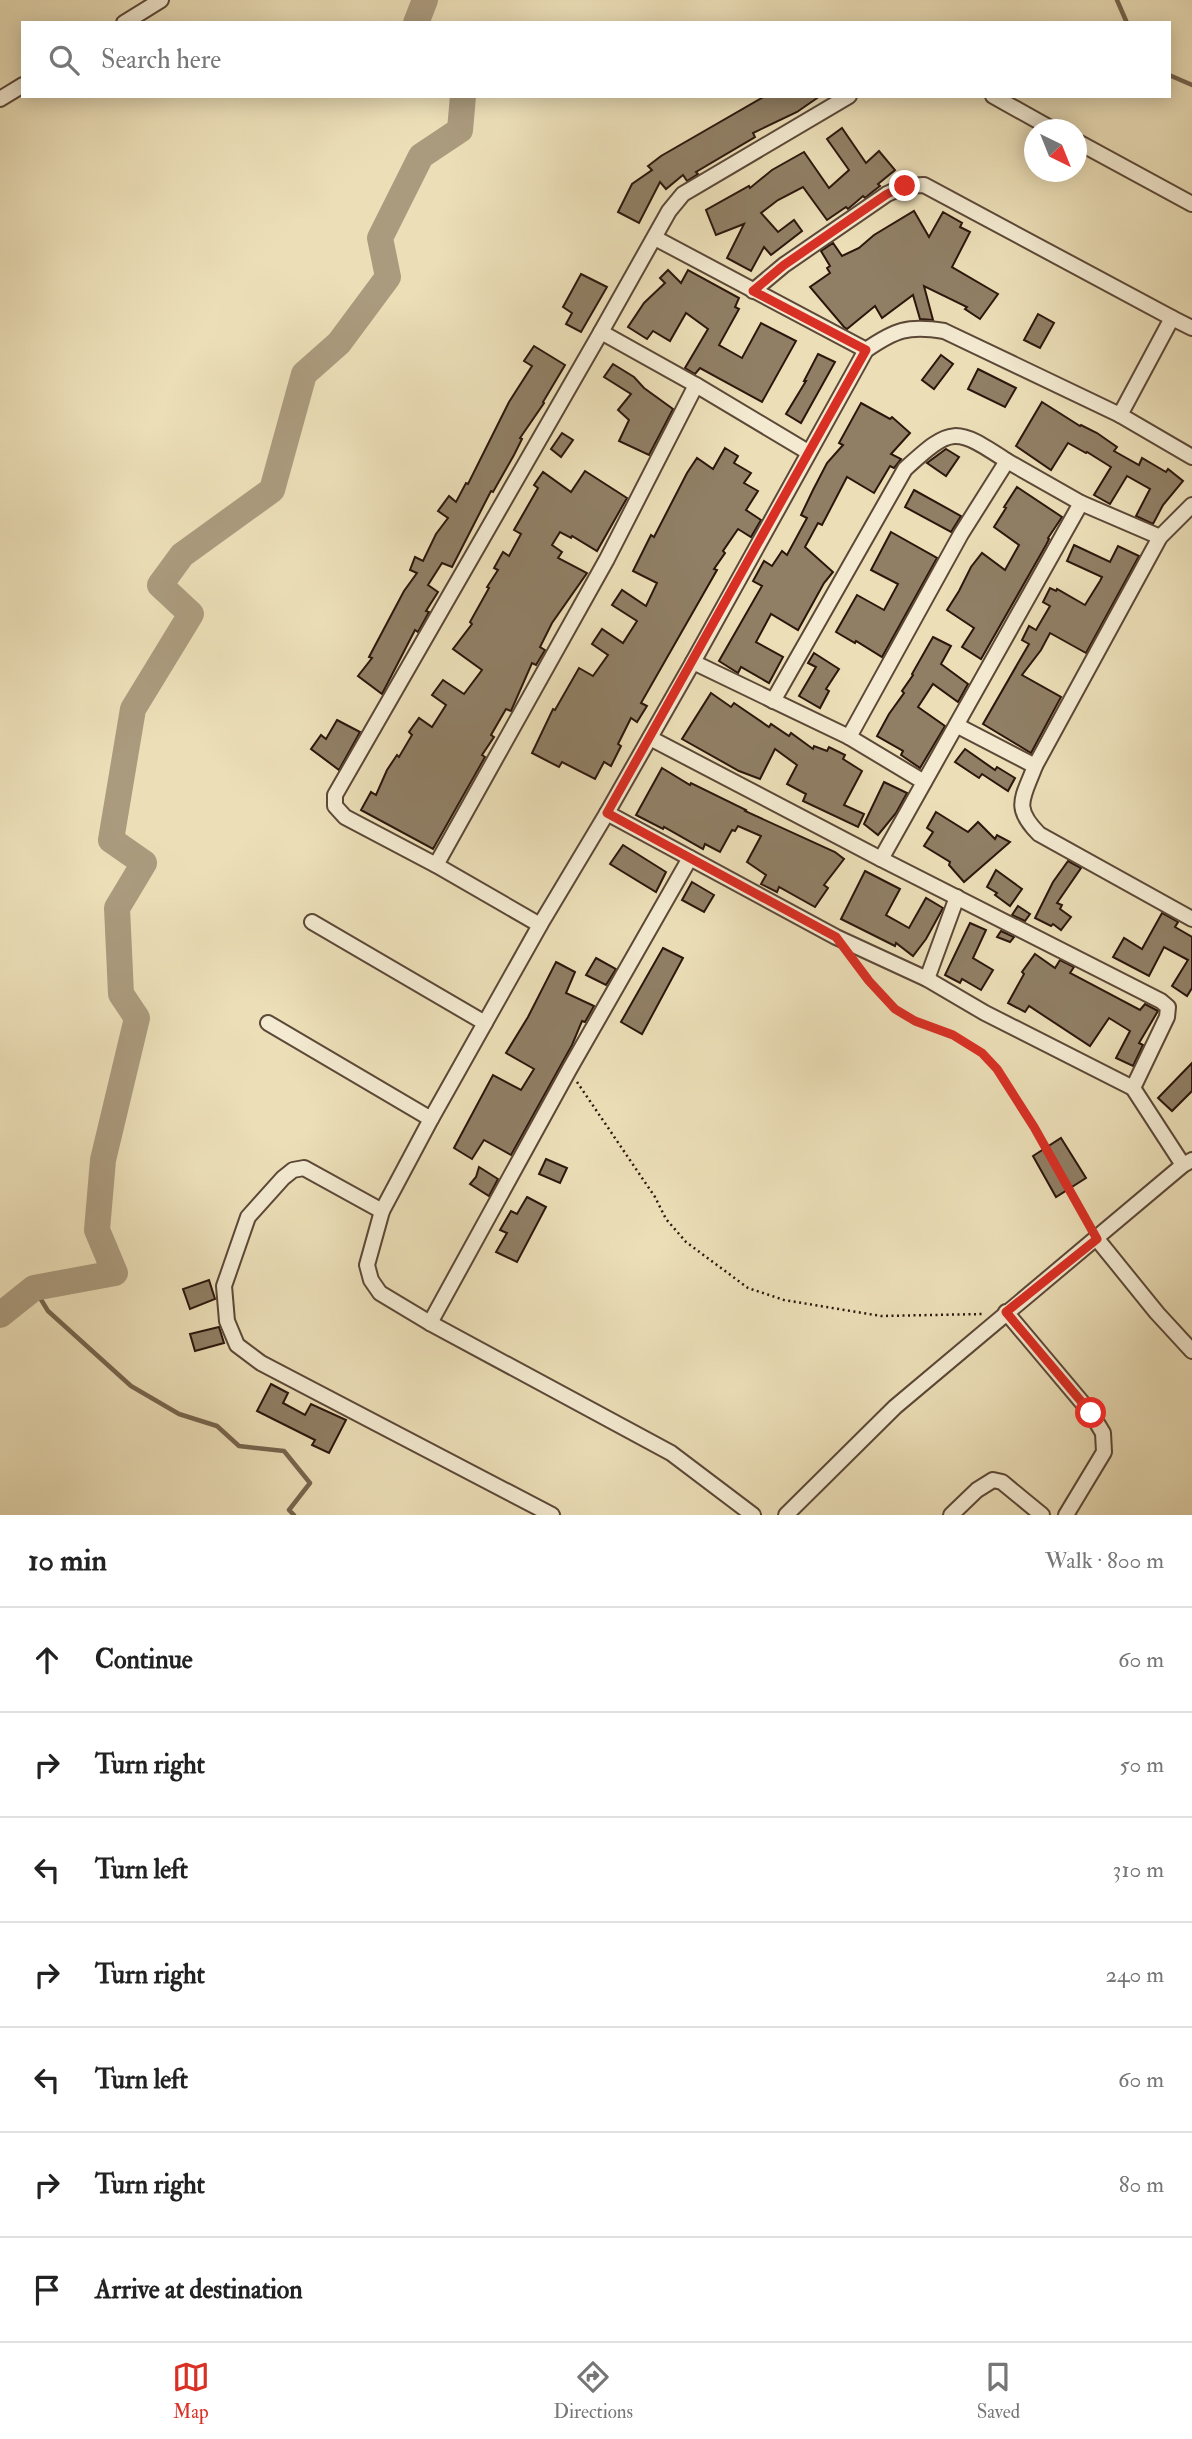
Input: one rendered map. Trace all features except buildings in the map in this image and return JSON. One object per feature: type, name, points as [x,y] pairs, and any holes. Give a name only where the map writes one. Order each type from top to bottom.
[{"type":"street","points":[[127,21],[161,0]]},
{"type":"street","points":[[0,99],[21,86]]},
{"type":"street","points":[[540,925],[345,817],[335,806],[335,795],[669,211],[683,194],[846,98]]},
{"type":"street","points":[[997,98],[1034,119]]},
{"type":"street","points":[[1087,147],[1192,204]]},
{"type":"street","points":[[753,291],[784,265],[887,194],[905,186],[924,185],[1192,328]]},
{"type":"street","points":[[655,238],[866,350]]},
{"type":"street","points":[[1120,415],[1172,318]]},
{"type":"street","points":[[753,1515],[671,1453],[430,1323],[380,1293],[371,1280],[367,1265],[382,1211],[540,925],[650,738],[866,350],[897,330],[919,327],[944,331],[1120,415],[1192,457]]},
{"type":"street","points":[[601,332],[808,452]]},
{"type":"street","points":[[436,865],[607,559],[696,385]]},
{"type":"street","points":[[773,701],[905,469],[945,437],[958,435],[972,438],[1081,503],[1160,537]]},
{"type":"street","points":[[849,737],[961,534],[1007,461]]},
{"type":"street","points":[[881,859],[1081,503]]},
{"type":"street","points":[[1192,505],[1160,537],[1035,766],[1023,797],[1021,811],[1026,821],[1039,834],[1192,919]]},
{"type":"street","points":[[693,662],[849,737],[924,782]]},
{"type":"street","points":[[958,726],[1035,766]]},
{"type":"street","points":[[650,738],[881,859],[1161,1000],[1168,1007],[1167,1017],[1133,1088]]},
{"type":"street","points":[[607,813],[836,937],[927,979],[985,1013],[1133,1088],[1187,1163],[895,1407],[786,1515]]},
{"type":"street","points":[[430,1323],[569,1070],[690,858]]},
{"type":"street","points":[[927,979],[957,897]]},
{"type":"street","points":[[312,922],[485,1023]]},
{"type":"street","points":[[268,1023],[431,1119]]},
{"type":"street","points":[[382,1211],[304,1168],[293,1170],[283,1178],[248,1217],[224,1286],[227,1321],[237,1345],[261,1363],[552,1515]]},
{"type":"street","points":[[1097,1239],[1157,1313],[1192,1351]]},
{"type":"street","points":[[1006,1312],[1091,1413],[1103,1433],[1104,1452],[1066,1515]]},
{"type":"street","points":[[951,1515],[977,1490],[993,1480],[1008,1486],[1042,1515]]},
{"type":"path","points":[[852,959],[895,1009],[915,1021],[953,1035],[990,1061],[1034,1127],[1097,1239]]},
{"type":"path","points":[[569,1070],[655,1198],[666,1219],[686,1242],[748,1288],[784,1300],[881,1317],[1006,1312]]},
{"type":"waterway","points":[[417,21],[425,0]]},
{"type":"waterway","points":[[1117,0],[1126,21]]},
{"type":"waterway","points":[[1171,76],[1192,85]]},
{"type":"waterway","points":[[0,1315],[34,1288],[115,1273],[97,1230],[103,1160],[137,1018],[121,994],[117,908],[144,863],[111,840],[133,709],[191,614],[160,585],[182,555],[272,490],[304,374],[339,343],[388,277],[380,238],[421,156],[460,130],[463,98]]},
{"type":"waterway","points":[[34,1288],[48,1311],[131,1386],[179,1414],[217,1426],[239,1446],[284,1451],[310,1483],[289,1510],[294,1515]]},
{"type":"route","points":[[905,186],[887,194],[784,265],[753,291],[866,350],[607,813],[836,937],[869,981],[895,1009],[915,1021],[953,1035],[982,1053],[997,1069],[1034,1127],[1097,1239],[1006,1312],[1091,1413]]}]
